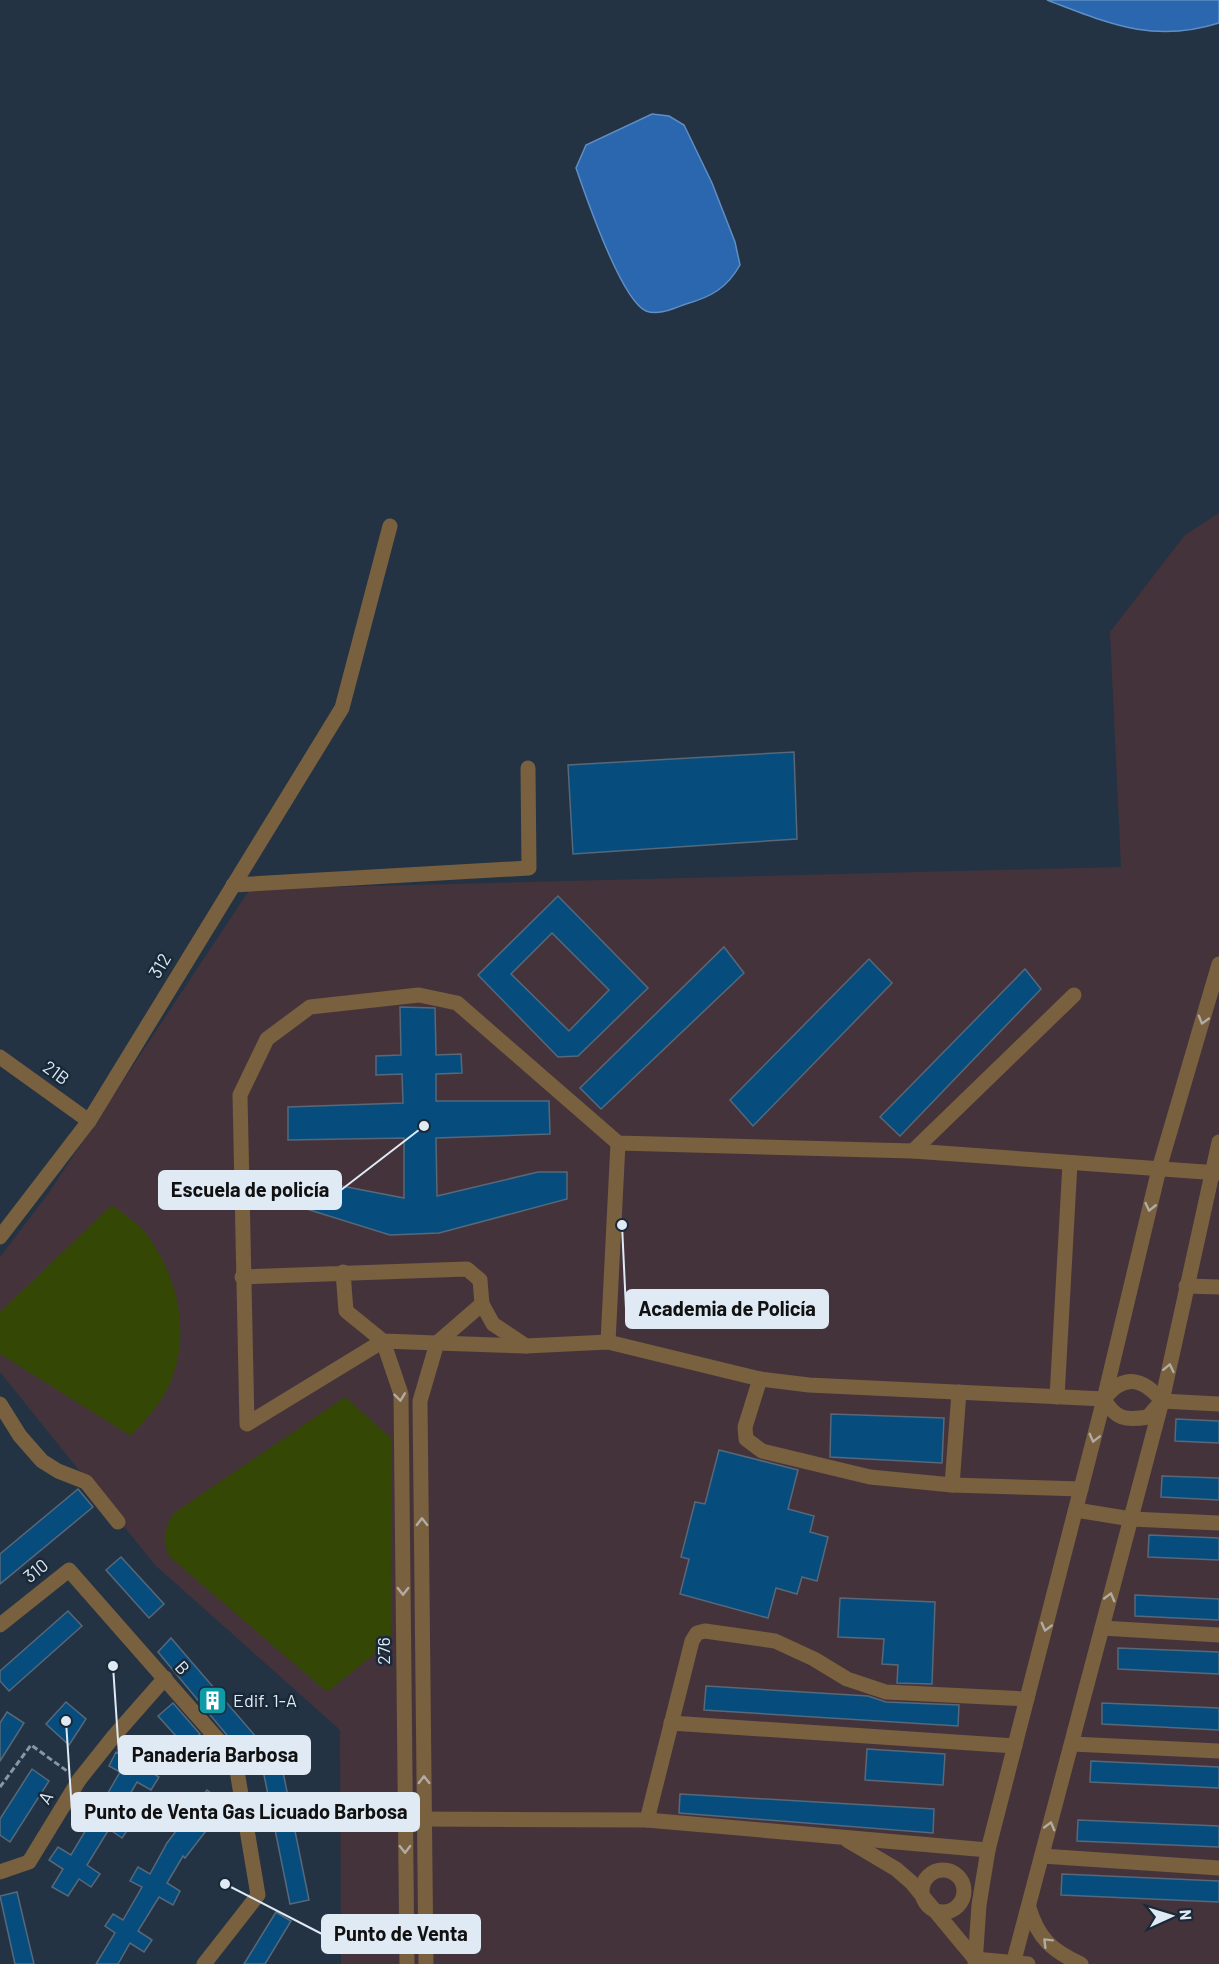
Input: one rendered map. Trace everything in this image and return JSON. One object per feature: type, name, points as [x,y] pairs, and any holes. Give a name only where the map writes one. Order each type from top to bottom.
[{"type":"street","name":"312","points":[[0,1237],[89,1121],[342,708],[390,526]]},
{"type":"street","points":[[233,885],[529,868],[528,768]]},
{"type":"street","points":[[975,1961],[988,1850],[1104,1399],[1159,1169],[1219,963]]},
{"type":"street","points":[[1104,1399],[809,1385],[760,1379],[608,1342],[526,1346],[383,1341],[247,1424],[242,1277],[240,1095],[267,1039],[310,1007],[419,995],[457,1003],[618,1143],[913,1151],[1215,1173]]},
{"type":"street","points":[[913,1151],[1074,995]]},
{"type":"street","name":"21B","points":[[0,1057],[89,1121]]},
{"type":"street","points":[[842,1837],[896,1869],[911,1882],[975,1961],[1018,1964],[1029,1906],[1162,1401],[1186,1286],[1215,1173],[1219,1142]]},
{"type":"street","points":[[608,1342],[618,1143]]},
{"type":"street","points":[[1057,1396],[1070,1163]]},
{"type":"street","points":[[242,1277],[467,1269],[480,1280],[482,1304],[493,1324],[526,1346]]},
{"type":"street","points":[[344,1272],[346,1311],[383,1341]]},
{"type":"street","points":[[1186,1286],[1219,1287]]},
{"type":"street","points":[[426,1964],[420,1401],[437,1344],[482,1304]]},
{"type":"street","name":"276","points":[[383,1341],[401,1394],[407,1964]]},
{"type":"street","points":[[760,1379],[745,1427],[746,1439],[762,1451],[870,1477],[952,1485],[1081,1489]]},
{"type":"street","points":[[1104,1399],[1113,1388],[1123,1382],[1137,1382],[1151,1388],[1162,1401],[1219,1404]]},
{"type":"street","points":[[952,1485],[959,1392]]},
{"type":"street","points":[[1104,1399],[1110,1410],[1126,1420],[1148,1417],[1162,1401]]},
{"type":"street","points":[[0,1404],[20,1436],[42,1461],[58,1471],[86,1482],[118,1522]]},
{"type":"street","points":[[1076,1510],[1131,1519],[1219,1523]]},
{"type":"street","name":"310","points":[[0,1625],[69,1570]]},
{"type":"street","name":"B","points":[[69,1570],[235,1759],[258,1895],[204,1964]]},
{"type":"street","points":[[1102,1629],[1219,1635]]},
{"type":"street","points":[[647,1820],[692,1641],[697,1633],[705,1631],[775,1641],[814,1659],[847,1678],[886,1692],[1027,1699]]},
{"type":"street","name":"A","points":[[0,1872],[29,1862],[80,1780],[114,1736],[165,1678]]},
{"type":"street","points":[[671,1723],[1015,1746]]},
{"type":"street","points":[[1072,1743],[1219,1751]]},
{"type":"street","points":[[405,1819],[647,1820],[988,1850]]},
{"type":"street","points":[[1042,1856],[1219,1868]]},
{"type":"street","points":[[1029,1906],[1035,1929],[1047,1943],[1064,1956],[1081,1964]]},
{"type":"path","points":[[0,1787],[31,1744],[80,1780]]},
{"type":"shaded area","points":[[1219,513],[1219,1964],[341,1964],[340,1730],[155,1565],[0,1372],[0,1257],[48,1194],[250,889],[1121,867],[1110,632],[1185,535]]},
{"type":"green space","points":[[112,1205],[140,1227],[159,1253],[176,1294],[180,1316],[178,1359],[171,1380],[161,1400],[131,1436],[0,1354],[0,1312]]},
{"type":"green space","points":[[345,1397],[392,1439],[391,1641],[327,1692],[170,1557],[165,1546],[165,1535],[174,1513]]},
{"type":"water","points":[[1047,0],[1219,0],[1219,23],[1173,32],[1152,31],[1111,23]]},
{"type":"water","points":[[652,114],[669,116],[684,125],[712,183],[735,242],[740,265],[730,280],[711,295],[656,313],[646,311],[636,303],[626,288],[605,246],[576,168],[586,145]]},
{"type":"building","points":[[794,752],[797,839],[573,854],[568,765]]},
{"type":"building","points":[[558,896],[648,988],[578,1056],[558,1057],[478,975]],"holes":[[[552,933],[609,990],[569,1031],[511,974]]]},
{"type":"building","points":[[724,947],[744,973],[601,1109],[580,1088]]},
{"type":"building","points":[[869,959],[892,983],[753,1126],[730,1100]]},
{"type":"building","points":[[1025,969],[1041,989],[900,1136],[880,1117]]},
{"type":"building","points":[[400,1007],[435,1008],[436,1055],[461,1054],[462,1073],[436,1074],[436,1101],[549,1101],[550,1134],[436,1138],[437,1196],[538,1172],[567,1172],[567,1199],[439,1233],[390,1235],[297,1206],[271,1205],[271,1180],[295,1177],[404,1198],[404,1138],[288,1140],[288,1107],[403,1103],[402,1074],[376,1075],[376,1056],[401,1055]]},
{"type":"building","points":[[831,1414],[944,1418],[942,1463],[830,1457]]},
{"type":"building","points":[[1176,1419],[1219,1421],[1219,1443],[1175,1441]]},
{"type":"building","points":[[719,1450],[798,1470],[788,1509],[814,1516],[810,1532],[828,1537],[817,1581],[802,1577],[797,1594],[776,1588],[768,1618],[680,1594],[689,1559],[681,1557],[695,1502],[705,1504]]},
{"type":"building","points":[[1162,1476],[1219,1478],[1219,1500],[1161,1497]]},
{"type":"building","points":[[78,1489],[93,1507],[0,1584],[0,1554]]},
{"type":"building","points":[[1149,1535],[1219,1538],[1219,1560],[1148,1557]]},
{"type":"building","points":[[121,1557],[164,1604],[149,1618],[106,1570]]},
{"type":"building","points":[[1135,1595],[1219,1599],[1219,1620],[1135,1616]]},
{"type":"building","points":[[840,1598],[935,1602],[932,1684],[897,1683],[898,1665],[882,1664],[884,1639],[838,1637]]},
{"type":"building","points":[[68,1611],[82,1626],[9,1691],[0,1681],[0,1671]]},
{"type":"building","points":[[171,1638],[282,1767],[309,1900],[290,1904],[260,1755],[250,1763],[158,1652]]},
{"type":"building","points":[[1118,1648],[1219,1652],[1219,1674],[1118,1669]]},
{"type":"building","points":[[706,1686],[868,1696],[886,1702],[959,1705],[958,1726],[704,1710]]},
{"type":"building","points":[[66,1702],[86,1719],[69,1745],[46,1724]]},
{"type":"building","points":[[173,1703],[200,1734],[185,1746],[158,1716]]},
{"type":"building","points":[[1102,1703],[1219,1708],[1219,1730],[1102,1724]]},
{"type":"building","points":[[7,1712],[24,1723],[0,1761],[0,1723]]},
{"type":"building","points":[[142,1736],[159,1746],[145,1769],[159,1777],[151,1790],[137,1782],[117,1816],[131,1825],[122,1838],[109,1829],[87,1865],[100,1874],[91,1887],[79,1879],[68,1896],[52,1887],[63,1869],[49,1860],[58,1847],[71,1855],[93,1818],[83,1811],[91,1799],[101,1805],[120,1772],[109,1766],[116,1752],[128,1759]]},
{"type":"building","points":[[867,1749],[945,1754],[943,1785],[865,1780]]},
{"type":"building","points":[[1091,1761],[1219,1767],[1219,1788],[1090,1782]]},
{"type":"building","points":[[32,1769],[49,1781],[10,1842],[0,1835],[0,1819]]},
{"type":"building","points":[[207,1790],[226,1805],[185,1858],[183,1856],[167,1883],[180,1891],[173,1905],[159,1897],[138,1931],[152,1940],[144,1952],[130,1943],[118,1964],[96,1964],[115,1933],[105,1926],[113,1914],[123,1920],[142,1887],[130,1881],[138,1867],[150,1874],[167,1843]]},
{"type":"building","points":[[680,1794],[934,1809],[933,1833],[679,1813]]},
{"type":"building","points":[[1078,1820],[1219,1826],[1219,1847],[1077,1841]]},
{"type":"building","points":[[1062,1874],[1219,1881],[1219,1902],[1061,1895]]},
{"type":"building","points":[[17,1892],[34,1964],[15,1964],[0,1896]]},
{"type":"building","points":[[276,1912],[291,1921],[265,1964],[244,1964]]},
{"type":"place","name":"Escuela de policía","points":[[424,1126]]},
{"type":"place","name":"Academia de Policía","points":[[622,1225]]},
{"type":"place","name":"Panadería Barbosa","points":[[113,1666]]},
{"type":"place","name":"Edif. 1-A","points":[[212,1701]]},
{"type":"place","name":"Punto de Venta Gas Licuado Barbosa","points":[[66,1721]]},
{"type":"place","name":"Punto de Venta","points":[[225,1884]]}]
